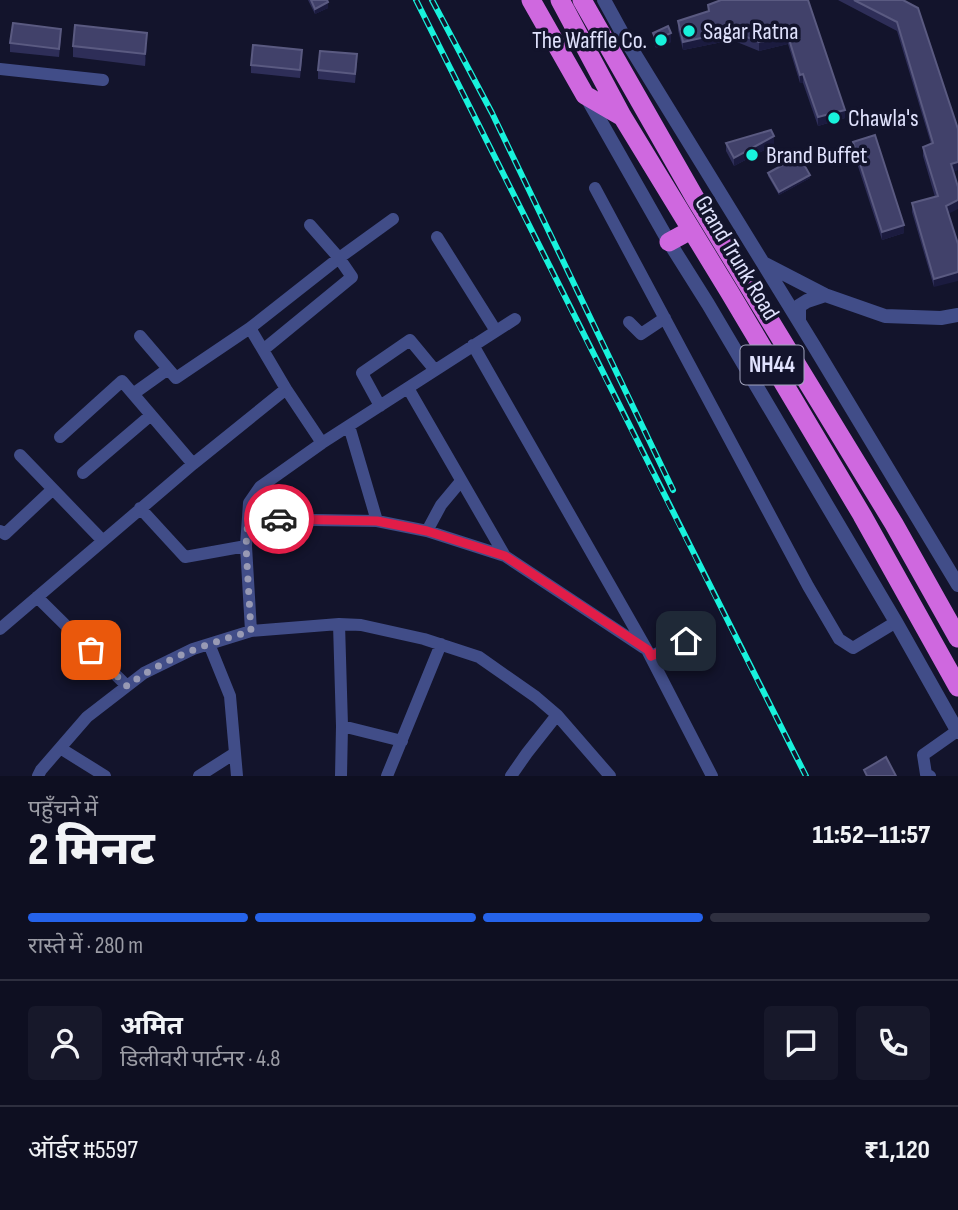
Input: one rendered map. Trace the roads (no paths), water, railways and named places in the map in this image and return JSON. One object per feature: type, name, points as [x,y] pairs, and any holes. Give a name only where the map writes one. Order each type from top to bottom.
[{"type":"highway","name":"Grand Trunk Road","points":[[560,0],[622,116],[862,515],[958,687]]},
{"type":"highway","name":"Grand Trunk Road","points":[[582,0],[612,34],[695,198],[894,524],[958,638]]},
{"type":"highway","points":[[532,1],[585,95],[622,116]]},
{"type":"highway","points":[[669,242],[691,230]]},
{"type":"street","points":[[604,0],[612,34],[764,264],[958,585]]},
{"type":"street","points":[[0,69],[103,80]]},
{"type":"street","points":[[585,95],[958,731],[923,755],[926,774],[930,776]]},
{"type":"street","points":[[595,188],[839,639],[853,648],[896,622]]},
{"type":"street","points":[[141,336],[176,378],[250,328],[393,219]]},
{"type":"street","points":[[263,350],[352,277],[310,225]]},
{"type":"street","points":[[437,237],[496,331]]},
{"type":"street","points":[[764,264],[825,295],[885,316],[941,318],[958,315]]},
{"type":"street","points":[[799,321],[799,306],[825,295]]},
{"type":"street","points":[[629,323],[641,334],[665,318]]},
{"type":"street","points":[[251,631],[246,546],[249,503],[260,487],[434,369],[515,319]]},
{"type":"street","points":[[250,328],[322,443]]},
{"type":"street","points":[[380,406],[362,373],[410,340],[434,369]]},
{"type":"street","points":[[473,345],[649,653],[712,776]]},
{"type":"street","points":[[133,394],[168,369]]},
{"type":"street","points":[[60,437],[122,381],[193,464]]},
{"type":"street","points":[[408,388],[505,556]]},
{"type":"street","points":[[3,620],[37,597],[286,389]]},
{"type":"street","points":[[83,473],[151,415]]},
{"type":"street","points":[[349,426],[377,521]]},
{"type":"street","points":[[20,455],[103,541]]},
{"type":"street","points":[[427,531],[440,505],[461,481]]},
{"type":"street","points":[[0,531],[5,534],[53,489]]},
{"type":"street","points":[[141,509],[185,557],[246,546]]},
{"type":"street","points":[[248,519],[377,521],[427,531],[505,556],[649,653]]},
{"type":"street","points":[[37,597],[127,686]]},
{"type":"street","points":[[339,624],[341,776]]},
{"type":"street","points":[[38,776],[88,717],[144,673],[193,649],[251,631],[339,624],[361,625],[424,639],[479,657],[557,715],[610,776]]},
{"type":"street","points":[[649,653],[686,641]]},
{"type":"street","points":[[209,644],[230,696],[237,776]]},
{"type":"street","points":[[387,776],[441,645]]},
{"type":"street","points":[[511,776],[557,715]]},
{"type":"street","points":[[342,726],[402,741]]},
{"type":"street","points":[[60,748],[105,776]]},
{"type":"street","points":[[199,776],[235,753]]},
{"type":"railway","points":[[416,0],[806,776]]},
{"type":"railway","points":[[432,0],[492,113],[673,490]]},
{"type":"place","name":"Sagar Ratna","points":[[689,31]]},
{"type":"place","name":"The Waffle Co.","points":[[661,40]]},
{"type":"place","name":"Chawla's","points":[[834,118]]},
{"type":"place","name":"Brand Buffet","points":[[752,155]]}]
